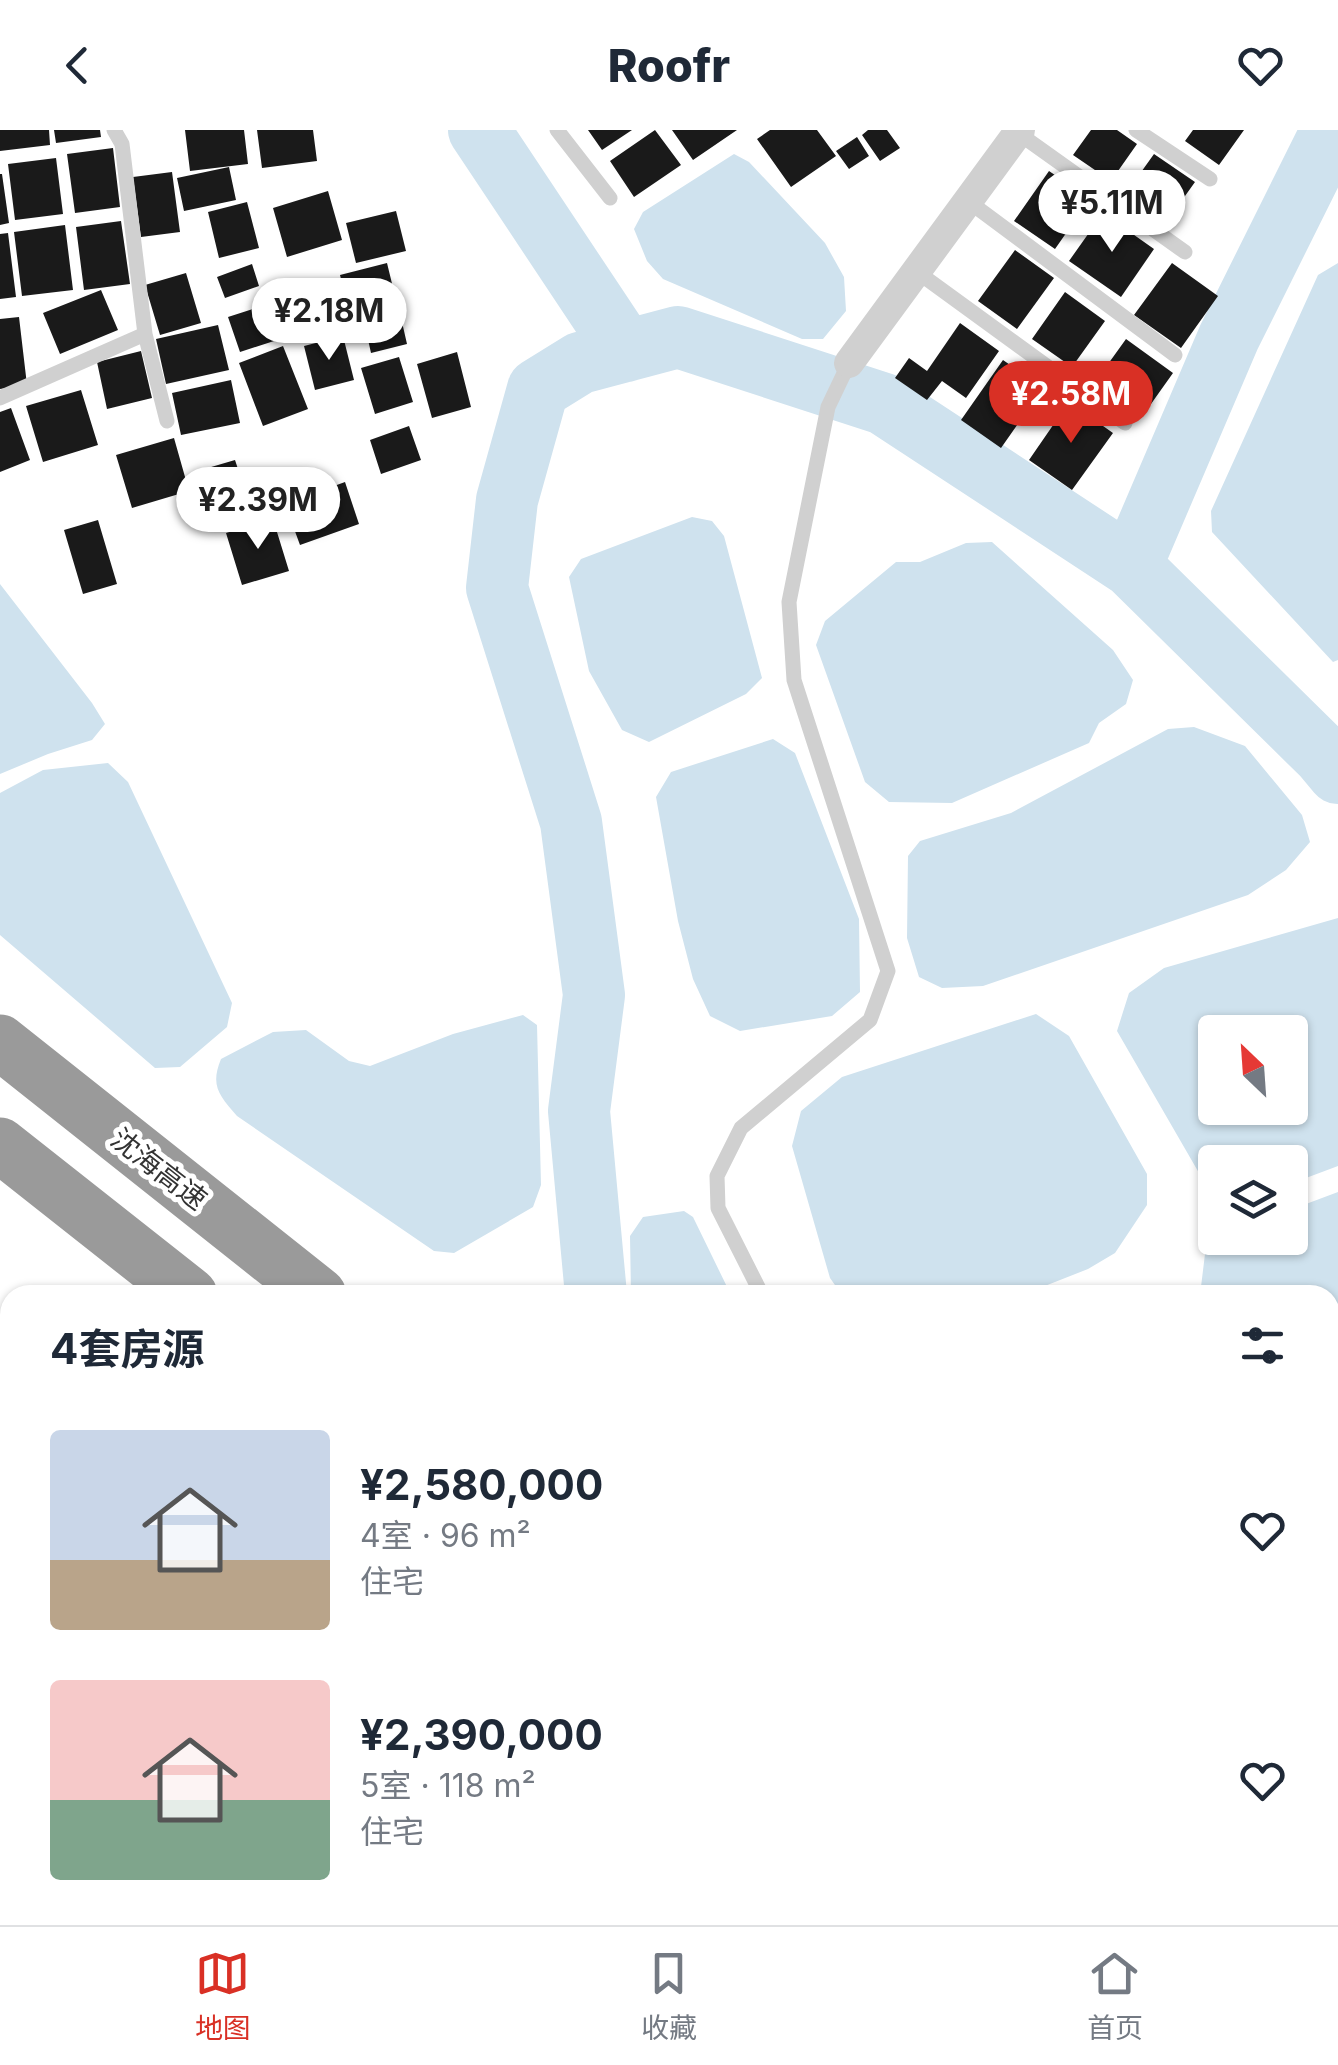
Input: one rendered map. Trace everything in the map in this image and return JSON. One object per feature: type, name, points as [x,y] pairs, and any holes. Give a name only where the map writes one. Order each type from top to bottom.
[{"type":"highway","name":"沈海高速","points":[[0,1042],[306,1285]]},
{"type":"highway","points":[[0,1145],[177,1285]]},
{"type":"street","points":[[849,363],[1019,132]]},
{"type":"lane","points":[[114,130],[122,144],[145,334],[168,421]]},
{"type":"lane","points":[[556,130],[610,198]]},
{"type":"lane","points":[[1136,130],[1210,179]]},
{"type":"lane","points":[[1019,132],[1185,252]]},
{"type":"lane","points":[[968,202],[1175,354]]},
{"type":"lane","points":[[916,271],[1125,422]]},
{"type":"lane","points":[[0,398],[145,334]]},
{"type":"lane","points":[[757,1285],[718,1208],[717,1176],[741,1128],[870,1020],[888,971],[794,680],[789,602],[828,407],[849,363]]},
{"type":"water","points":[[734,154],[749,162],[825,243],[844,277],[846,311],[823,339],[802,339],[663,279],[647,261],[634,229],[643,212]]},
{"type":"water","points":[[1338,263],[1338,660],[1333,662],[1212,532],[1211,511],[1318,275]]},
{"type":"water","points":[[692,517],[712,521],[724,536],[762,678],[746,694],[649,742],[622,730],[589,671],[569,577],[581,559]]},
{"type":"water","points":[[992,542],[1113,650],[1133,680],[1126,704],[1099,723],[1089,743],[952,803],[889,802],[865,782],[816,645],[825,621],[896,562],[920,562],[966,543]]},
{"type":"water","points":[[0,584],[105,724],[92,740],[0,774]]},
{"type":"water","points":[[1194,727],[1245,746],[1302,815],[1310,842],[1286,870],[1248,895],[983,986],[942,988],[919,977],[907,938],[908,856],[920,841],[1011,813],[1168,729]]},
{"type":"water","points":[[773,739],[795,753],[859,919],[860,992],[832,1016],[740,1031],[710,1016],[693,979],[678,921],[656,797],[671,772]]},
{"type":"water","points":[[108,763],[128,782],[232,1003],[227,1027],[180,1067],[155,1068],[0,935],[0,793],[43,770]]},
{"type":"water","points":[[1338,918],[1338,1166],[1308,1177],[1308,1145],[1198,1145],[1198,1171],[1117,1031],[1129,993],[1164,968]]},
{"type":"water","points":[[1036,1014],[1069,1036],[1147,1174],[1147,1205],[1115,1253],[1047,1285],[835,1285],[792,1146],[801,1111],[842,1077]]},
{"type":"water","points":[[523,1015],[537,1025],[541,1185],[533,1207],[454,1253],[434,1251],[237,1116],[216,1083],[221,1059],[273,1032],[306,1030],[349,1061],[370,1066],[453,1034]]},
{"type":"water","points":[[1338,1192],[1338,1285],[1201,1285],[1205,1255],[1308,1255],[1308,1203]]},
{"type":"water","points":[[684,1211],[693,1217],[726,1285],[631,1285],[630,1236],[643,1217]]},
{"type":"building","points":[[0,130],[49,130],[50,145],[0,151]]},
{"type":"building","points":[[54,130],[100,130],[101,137],[56,143]]},
{"type":"building","points":[[185,130],[244,130],[248,164],[190,171]]},
{"type":"building","points":[[257,130],[313,130],[317,161],[262,168]]},
{"type":"building","points":[[588,130],[632,130],[602,150]]},
{"type":"building","points":[[655,130],[681,165],[634,197],[610,161]]},
{"type":"building","points":[[672,130],[737,130],[693,160]]},
{"type":"building","points":[[770,130],[817,130],[836,156],[791,187],[757,139]]},
{"type":"building","points":[[868,130],[887,130],[900,148],[880,161],[862,135]]},
{"type":"building","points":[[1091,130],[1117,130],[1137,144],[1111,181],[1073,155]]},
{"type":"building","points":[[1193,130],[1244,130],[1219,165],[1185,141]]},
{"type":"building","points":[[857,137],[869,156],[849,169],[836,151]]},
{"type":"building","points":[[113,148],[120,207],[75,213],[67,154]]},
{"type":"building","points":[[1154,154],[1195,182],[1165,224],[1124,196]]},
{"type":"building","points":[[56,158],[63,214],[15,220],[8,164]]},
{"type":"building","points":[[229,167],[236,200],[184,211],[177,178]]},
{"type":"building","points":[[1049,171],[1090,199],[1055,249],[1014,221]]},
{"type":"building","points":[[172,172],[180,232],[141,237],[133,177]]},
{"type":"building","points":[[0,174],[9,223],[0,225]]},
{"type":"building","points":[[328,191],[342,240],[287,257],[273,208]]},
{"type":"building","points":[[247,202],[259,248],[219,258],[208,212]]},
{"type":"building","points":[[396,211],[406,251],[356,263],[346,223]]},
{"type":"building","points":[[1103,213],[1154,249],[1121,297],[1069,261]]},
{"type":"building","points":[[121,221],[130,284],[84,290],[76,227]]},
{"type":"building","points":[[65,225],[73,290],[22,296],[14,232]]},
{"type":"building","points":[[8,233],[16,297],[0,299],[0,234]]},
{"type":"building","points":[[1015,250],[1054,278],[1017,329],[978,301]]},
{"type":"building","points":[[387,263],[396,300],[349,312],[340,275]]},
{"type":"building","points":[[1172,263],[1218,296],[1181,348],[1134,315]]},
{"type":"building","points":[[252,264],[259,286],[225,298],[217,277]]},
{"type":"building","points":[[186,273],[201,323],[160,335],[145,285]]},
{"type":"building","points":[[337,283],[347,326],[304,335],[294,292]]},
{"type":"building","points":[[101,290],[118,330],[60,354],[43,313]]},
{"type":"building","points":[[1065,292],[1105,321],[1072,367],[1032,339]]},
{"type":"building","points":[[262,306],[274,341],[240,352],[228,317]]},
{"type":"building","points":[[399,309],[407,344],[371,353],[363,317]]},
{"type":"building","points":[[19,317],[27,385],[0,389],[0,319]]},
{"type":"building","points":[[960,323],[999,351],[966,398],[942,381],[927,400],[895,378],[909,358],[927,371]]},
{"type":"building","points":[[218,325],[229,370],[166,384],[156,339]]},
{"type":"building","points":[[343,336],[354,380],[315,390],[304,346]]},
{"type":"building","points":[[1126,339],[1173,373],[1141,418],[1093,385]]},
{"type":"building","points":[[283,346],[308,409],[263,426],[239,363]]},
{"type":"building","points":[[141,351],[152,398],[107,409],[97,362]]},
{"type":"building","points":[[457,352],[471,407],[432,418],[417,364]]},
{"type":"building","points":[[399,357],[413,402],[375,414],[361,368]]},
{"type":"building","points":[[1003,360],[1043,388],[1001,448],[961,420]]},
{"type":"building","points":[[231,380],[240,423],[181,435],[172,393]]},
{"type":"building","points":[[81,390],[98,445],[43,462],[26,406]]},
{"type":"building","points":[[1069,402],[1113,433],[1072,490],[1029,460]]},
{"type":"building","points":[[11,408],[30,460],[0,472],[0,412]]},
{"type":"building","points":[[409,426],[421,460],[381,474],[370,440]]},
{"type":"building","points":[[174,438],[189,491],[132,508],[116,455]]},
{"type":"building","points":[[235,460],[245,490],[210,501],[201,470]]},
{"type":"building","points":[[345,482],[359,524],[300,545],[285,504]]},
{"type":"building","points":[[273,519],[289,571],[242,585],[226,533]]},
{"type":"building","points":[[98,520],[117,584],[83,594],[64,530]]},
{"type":"waterway","points":[[479,130],[626,351]]},
{"type":"waterway","points":[[1131,566],[1229,337],[1332,130]]},
{"type":"waterway","points":[[595,1285],[579,1111],[594,995],[571,822],[497,588],[507,500],[538,389],[580,363],[678,337],[884,404],[1131,566],[1338,773]]}]
